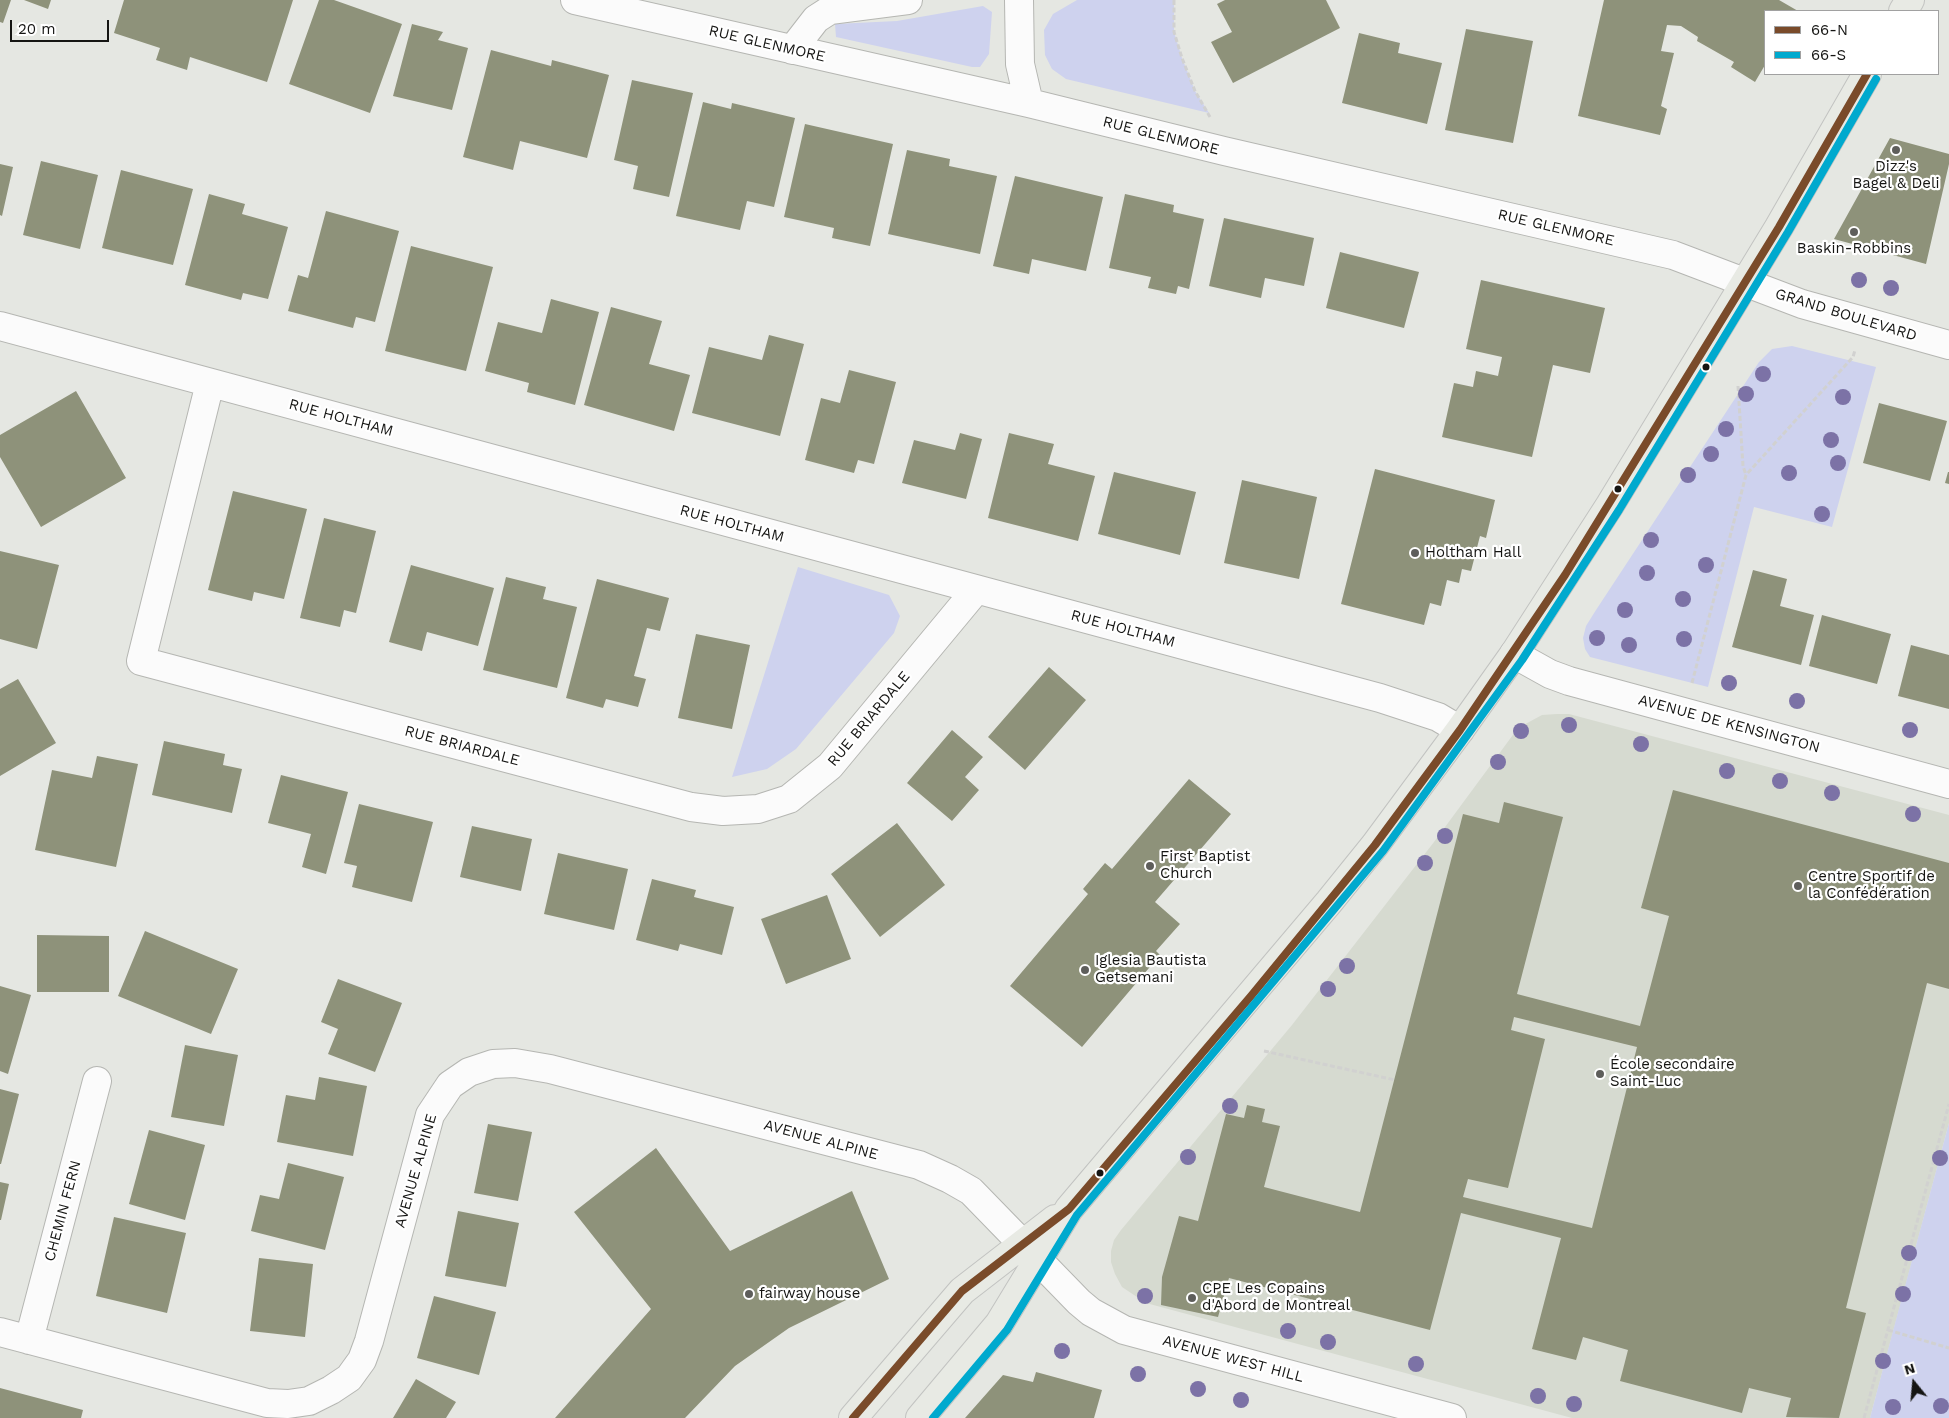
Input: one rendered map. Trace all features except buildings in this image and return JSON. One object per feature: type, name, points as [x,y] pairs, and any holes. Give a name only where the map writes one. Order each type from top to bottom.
[{"type":"main road","points":[[854,1418],[962,1291],[1031,1251],[1069,1209],[1375,845],[1514,654],[1610,505],[1866,75]]},
{"type":"main road","points":[[920,1418],[999,1324],[1031,1251]]},
{"type":"street","points":[[792,50],[816,19],[830,10],[908,0]]},
{"type":"street","points":[[1019,0],[1020,64],[1029,103]]},
{"type":"street","name":"RUE GLENMORE","points":[[590,2],[1029,103],[1224,151],[1673,255],[1744,282]]},
{"type":"street","name":"GRAND BOULEVARD","points":[[1744,282],[1802,304],[1949,345]]},
{"type":"street","name":"RUE HOLTHAM","points":[[0,326],[1386,700],[1438,718],[1460,730]]},
{"type":"street","name":"RUE BRIARDALE","points":[[210,383],[141,661],[691,807],[723,811],[758,809],[789,799],[830,766],[976,590]]},
{"type":"street","name":"AVENUE DE KENSINGTON","points":[[1514,654],[1550,674],[1569,681],[1949,784]]},
{"type":"street","name":"AVENUE ALPINE","points":[[0,1332],[267,1403],[309,1402],[349,1378],[362,1360],[369,1341],[430,1115],[450,1085],[468,1072],[493,1064],[515,1063],[550,1069],[919,1165],[950,1178],[971,1191],[1031,1251]]},
{"type":"street","name":"CHEMIN FERN","points":[[29,1340],[97,1082]]},
{"type":"street","name":"AVENUE WEST HILL","points":[[1031,1251],[1091,1312],[1124,1330],[1452,1418]]},
{"type":"path","points":[[1174,0],[1174,32],[1182,58],[1195,91],[1208,113],[1224,151]]},
{"type":"path","points":[[1690,688],[1746,475],[1853,356]]},
{"type":"path","points":[[1738,386],[1743,466],[1746,475]]},
{"type":"path","points":[[1264,1051],[1394,1080]]},
{"type":"path","points":[[1864,1418],[1949,1104]]},
{"type":"path","points":[[1888,1330],[1949,1348]]},
{"type":"shaded area","points":[[1077,0],[1174,0],[1174,32],[1182,58],[1195,91],[1209,113],[1066,79],[1052,69],[1045,55],[1044,30],[1053,14]]},
{"type":"shaded area","points":[[983,6],[992,12],[989,54],[980,67],[972,67],[836,37],[835,24],[897,21]]},
{"type":"shaded area","points":[[1792,346],[1876,367],[1832,527],[1754,507],[1708,687],[1590,657],[1585,649],[1583,638],[1586,626],[1596,610],[1759,362],[1772,349]]},
{"type":"shaded area","points":[[798,567],[889,595],[900,616],[894,633],[796,749],[767,769],[732,777]]},
{"type":"shaded area","name":"École secondaire Saint-Luc","points":[[1569,714],[1949,815],[1949,1123],[1870,1418],[1572,1418],[1146,1303],[1122,1287],[1115,1274],[1111,1262],[1111,1251],[1114,1240],[1121,1230],[1292,1025],[1434,842],[1518,728],[1542,715]]},
{"type":"shaded area","points":[[1949,1123],[1949,1418],[1870,1418],[1893,1331]]},
{"type":"transit line","name":"66-N","points":[[853,1418],[962,1291],[1069,1209],[1251,996],[1375,845],[1460,730],[1565,575],[1779,227],[1866,75]]},
{"type":"transit line","name":"66-S","points":[[933,1418],[1007,1330],[1077,1215],[1383,851],[1522,660],[1619,510],[1788,232],[1876,79]]},
{"type":"place","name":"Dizz's Bagel & Deli","points":[[1896,150]]},
{"type":"place","name":"Baskin-Robbins","points":[[1854,232]]},
{"type":"place","name":"Holtham Hall","points":[[1415,553]]},
{"type":"place","name":"First Baptist Church","points":[[1150,866]]},
{"type":"place","name":"Centre Sportif de la Confédération","points":[[1798,886]]},
{"type":"place","name":"Iglesia Bautista Getsemani","points":[[1085,970]]},
{"type":"place","name":"École secondaire Saint-Luc","points":[[1600,1074]]},
{"type":"place","name":"fairway house","points":[[749,1294]]},
{"type":"place","name":"CPE Les Copains d'Abord de Montreal","points":[[1192,1298]]}]
